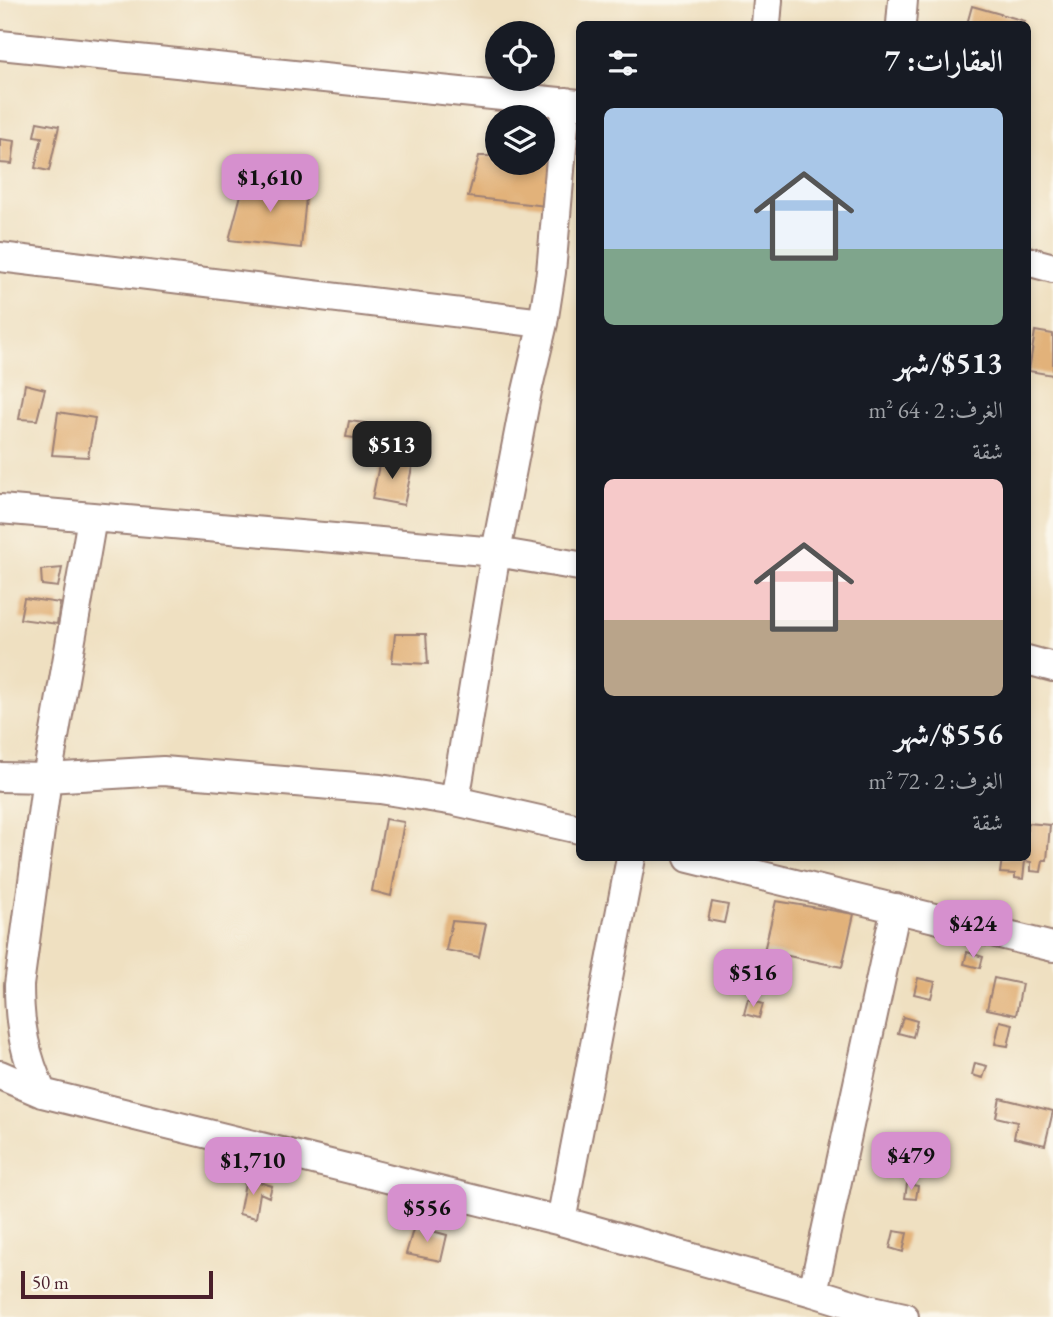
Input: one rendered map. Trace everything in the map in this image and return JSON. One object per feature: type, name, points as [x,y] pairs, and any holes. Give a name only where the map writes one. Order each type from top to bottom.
[{"type":"street","points":[[765,21],[768,0]]},
{"type":"street","points":[[901,21],[903,0]]},
{"type":"street","points":[[0,45],[573,103],[543,323],[496,552],[455,800]]},
{"type":"street","points":[[0,257],[543,323]]},
{"type":"street","points":[[1031,262],[1053,268]]},
{"type":"street","points":[[0,509],[496,552],[576,565]]},
{"type":"street","points":[[42,1093],[22,1038],[19,985],[47,778],[92,518]]},
{"type":"street","points":[[1031,661],[1053,667]]},
{"type":"street","points":[[0,777],[47,778],[163,771],[380,789],[455,800],[576,828]]},
{"type":"street","points":[[561,1221],[630,861]]},
{"type":"street","points":[[701,861],[1053,947]]},
{"type":"street","points":[[813,1292],[896,908]]},
{"type":"street","points":[[0,1075],[42,1093],[561,1221],[904,1317]]},
{"type":"building","points":[[972,6],[1025,21],[968,21]]},
{"type":"building","points":[[37,122],[59,126],[49,171],[35,168],[42,137],[34,136]]},
{"type":"building","points":[[0,139],[15,141],[12,164],[0,163]]},
{"type":"building","points":[[479,156],[485,156],[485,175],[554,175],[546,206],[468,197]]},
{"type":"building","points":[[245,180],[307,187],[301,248],[229,240]]},
{"type":"building","points":[[1035,331],[1053,334],[1053,375],[1031,371]]},
{"type":"building","points":[[25,384],[45,389],[37,420],[19,419]]},
{"type":"building","points":[[58,412],[95,418],[88,457],[52,455]]},
{"type":"building","points":[[349,421],[365,423],[363,439],[346,437]]},
{"type":"building","points":[[405,428],[429,430],[423,445],[403,445]]},
{"type":"building","points":[[381,456],[413,463],[404,505],[372,499]]},
{"type":"building","points":[[62,568],[58,587],[42,585],[41,570]]},
{"type":"building","points":[[24,598],[60,603],[57,624],[20,619]]},
{"type":"building","points":[[395,634],[426,634],[428,664],[392,662]]},
{"type":"building","points":[[385,819],[404,822],[391,896],[372,891]]},
{"type":"building","points":[[1031,823],[1050,825],[1047,860],[1043,860],[1041,872],[1031,871],[1031,862],[1025,861],[1031,861]]},
{"type":"building","points":[[1002,861],[1025,861],[1023,879],[1015,878],[1015,874],[1000,873]]},
{"type":"building","points":[[776,901],[854,914],[842,967],[764,951]]},
{"type":"building","points":[[712,902],[728,905],[724,923],[708,920]]},
{"type":"building","points":[[452,921],[486,924],[479,957],[446,950]]},
{"type":"building","points":[[967,952],[983,957],[980,968],[964,964]]},
{"type":"building","points":[[918,978],[935,982],[931,998],[914,994]]},
{"type":"building","points":[[994,978],[1022,984],[1016,1015],[987,1009]]},
{"type":"building","points":[[748,999],[763,1004],[759,1018],[744,1014]]},
{"type":"building","points":[[903,1017],[917,1021],[913,1037],[898,1033]]},
{"type":"building","points":[[1000,1021],[1013,1024],[1008,1046],[995,1044]]},
{"type":"building","points":[[975,1063],[987,1066],[983,1078],[972,1075]]},
{"type":"building","points":[[1000,1098],[1053,1111],[1045,1145],[1014,1138],[1017,1122],[996,1117]]},
{"type":"building","points":[[246,1178],[272,1186],[269,1197],[260,1193],[256,1218],[239,1214]]},
{"type":"building","points":[[907,1184],[918,1186],[916,1199],[905,1198]]},
{"type":"building","points":[[414,1226],[447,1235],[441,1261],[406,1254]]},
{"type":"building","points":[[894,1231],[907,1233],[903,1252],[890,1248]]}]
